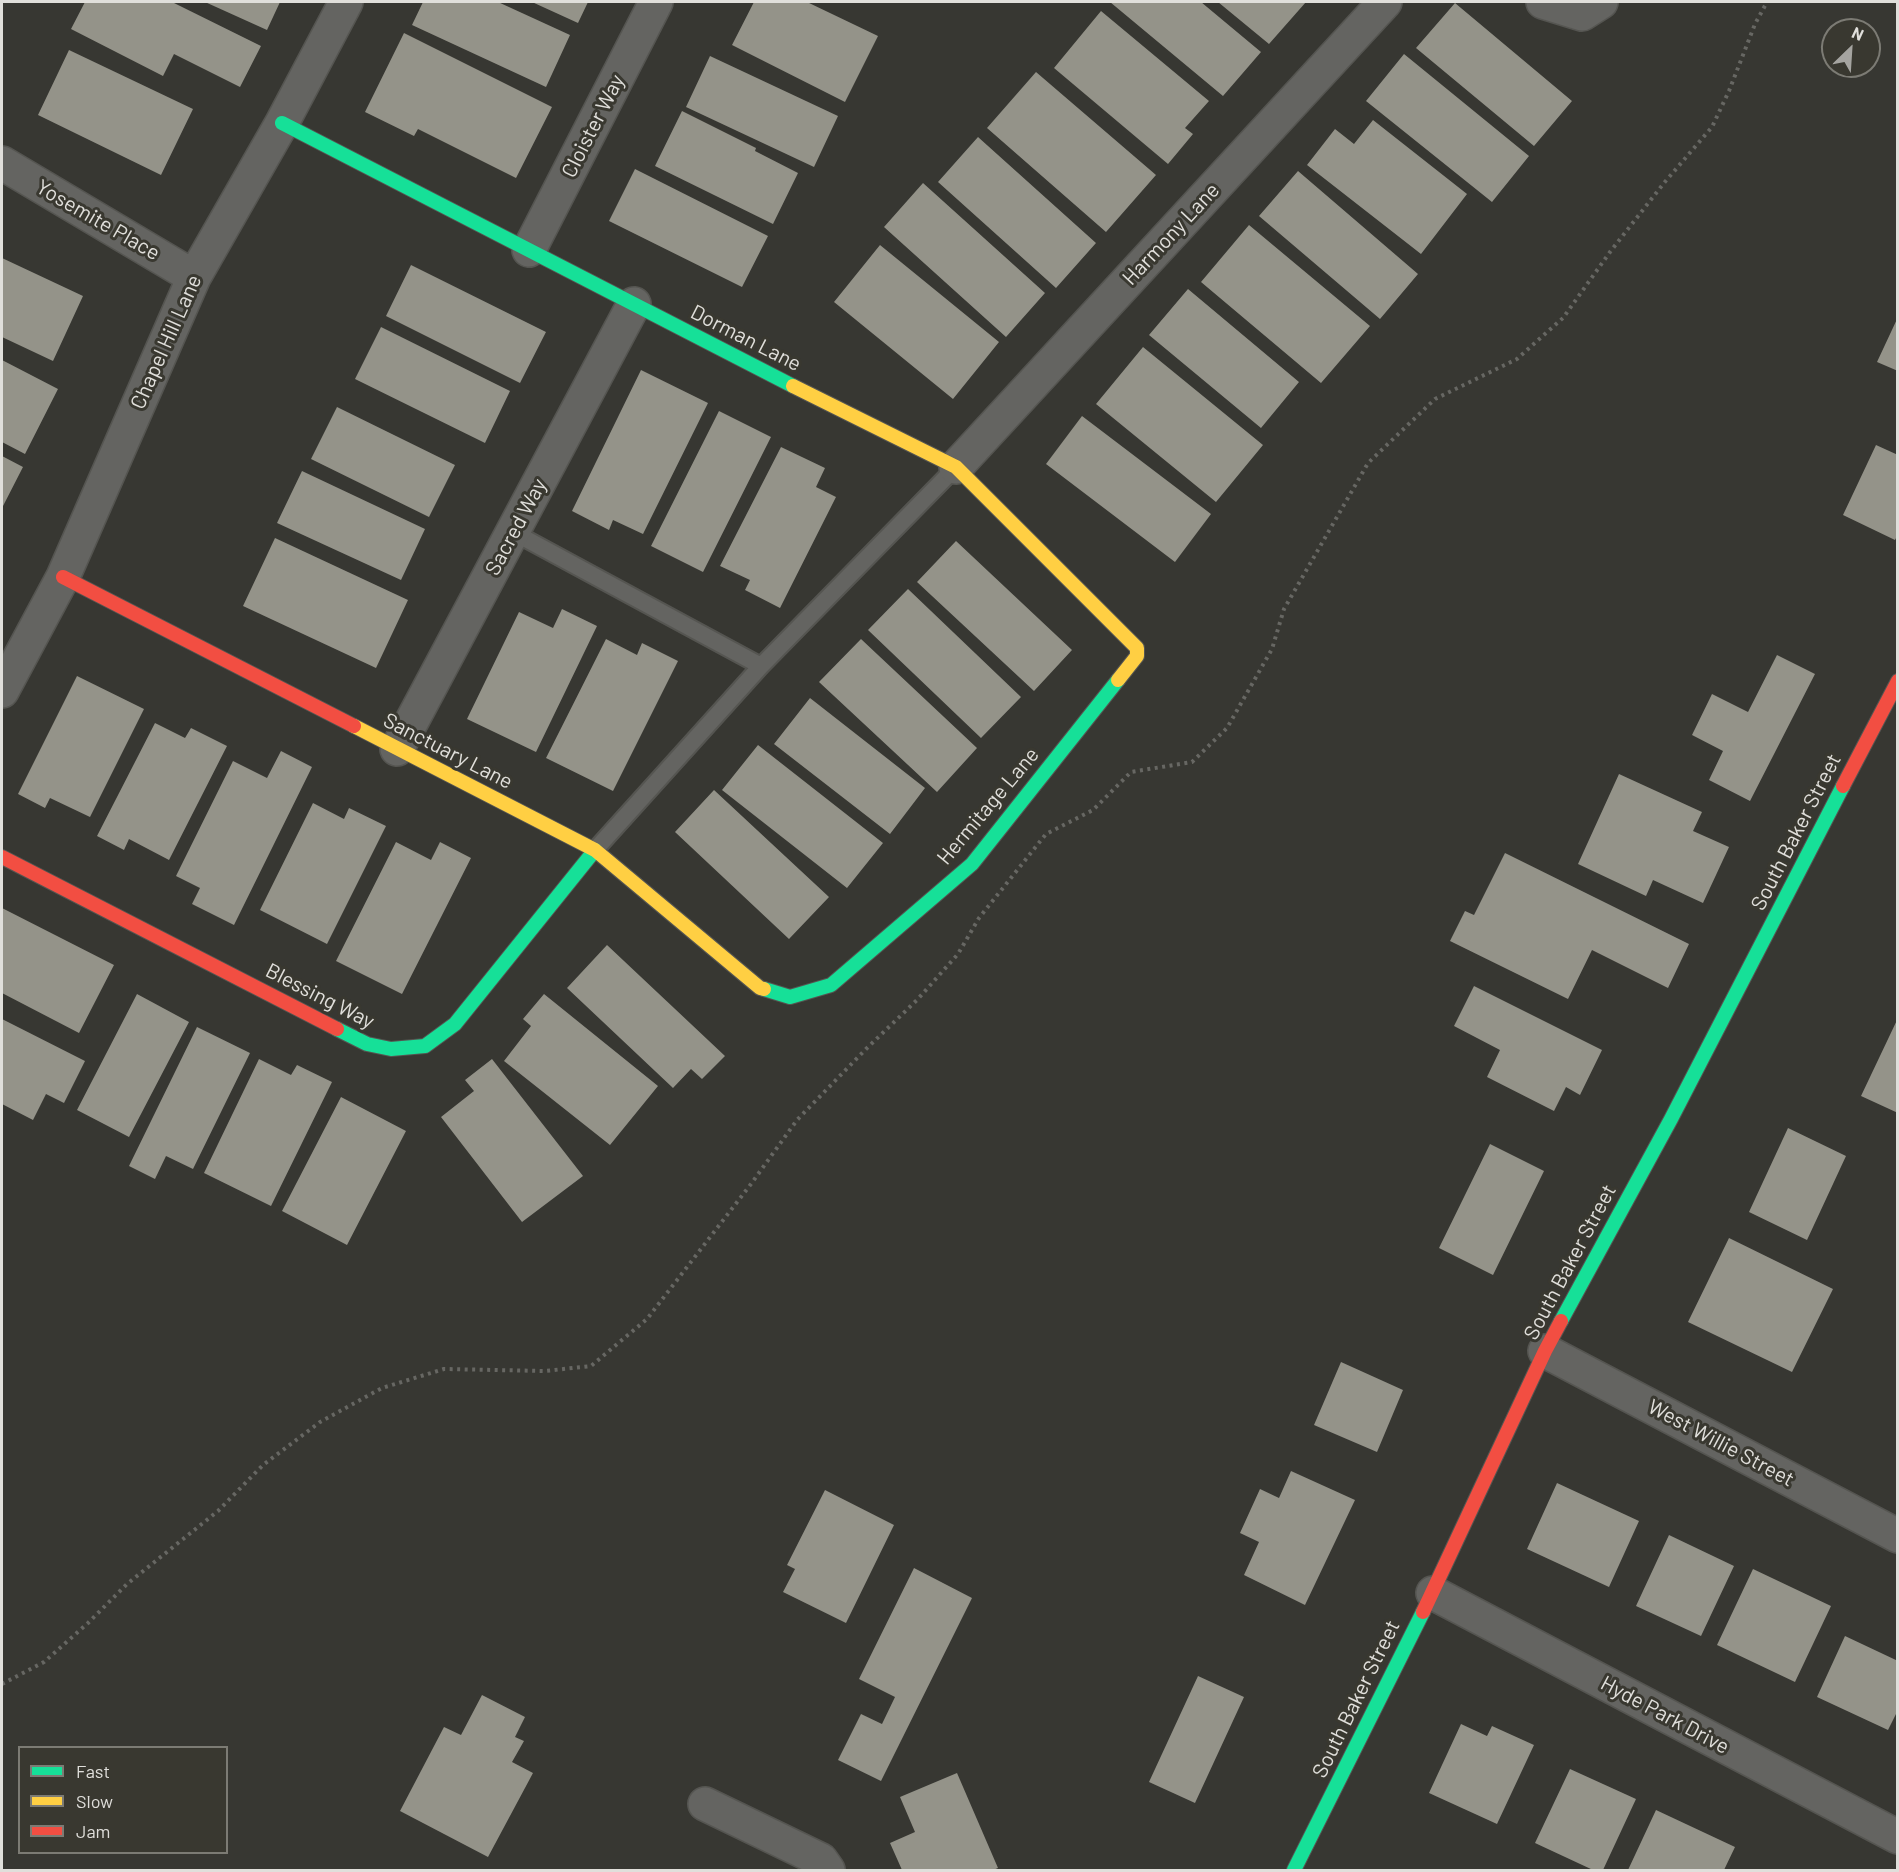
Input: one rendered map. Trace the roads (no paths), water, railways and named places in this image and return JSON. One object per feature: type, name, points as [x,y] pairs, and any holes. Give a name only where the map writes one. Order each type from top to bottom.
[{"type":"street","name":"Chapel Hill Lane","points":[[2,692],[63,577],[194,277],[282,123],[346,2]]},
{"type":"street","name":"Cloister Way","points":[[529,250],[656,2]]},
{"type":"street","name":"Harmony Lane","points":[[956,467],[1385,2]]},
{"type":"street","points":[[1544,2],[1582,14],[1601,2]]},
{"type":"street","name":"Dorman Lane","points":[[282,123],[956,467],[1137,648],[1137,656]]},
{"type":"street","name":"Yosemite Place","points":[[2,163],[194,277]]},
{"type":"street","name":"Sacred Way","points":[[397,749],[634,304]]},
{"type":"street","name":"Sanctuary Lane","points":[[63,577],[595,850],[760,988],[790,997]]},
{"type":"street","name":"Hermitage Lane","points":[[790,997],[831,986],[972,864],[1137,656]]},
{"type":"street","name":"South Baker Street","points":[[1294,1870],[1433,1593],[1545,1351],[1671,1119],[1898,681]]},
{"type":"street","name":"Blessing Way","points":[[2,857],[367,1044],[391,1049],[424,1046],[455,1024],[595,850]]},
{"type":"street","name":"West Willie Street","points":[[1545,1351],[1898,1536]]},
{"type":"street","name":"Hyde Park Drive","points":[[1433,1593],[1898,1837]]},
{"type":"street","points":[[705,1804],[821,1860],[828,1870]]},
{"type":"lane","points":[[595,850],[761,666],[956,467]]},
{"type":"lane","points":[[513,532],[761,666]]}]
